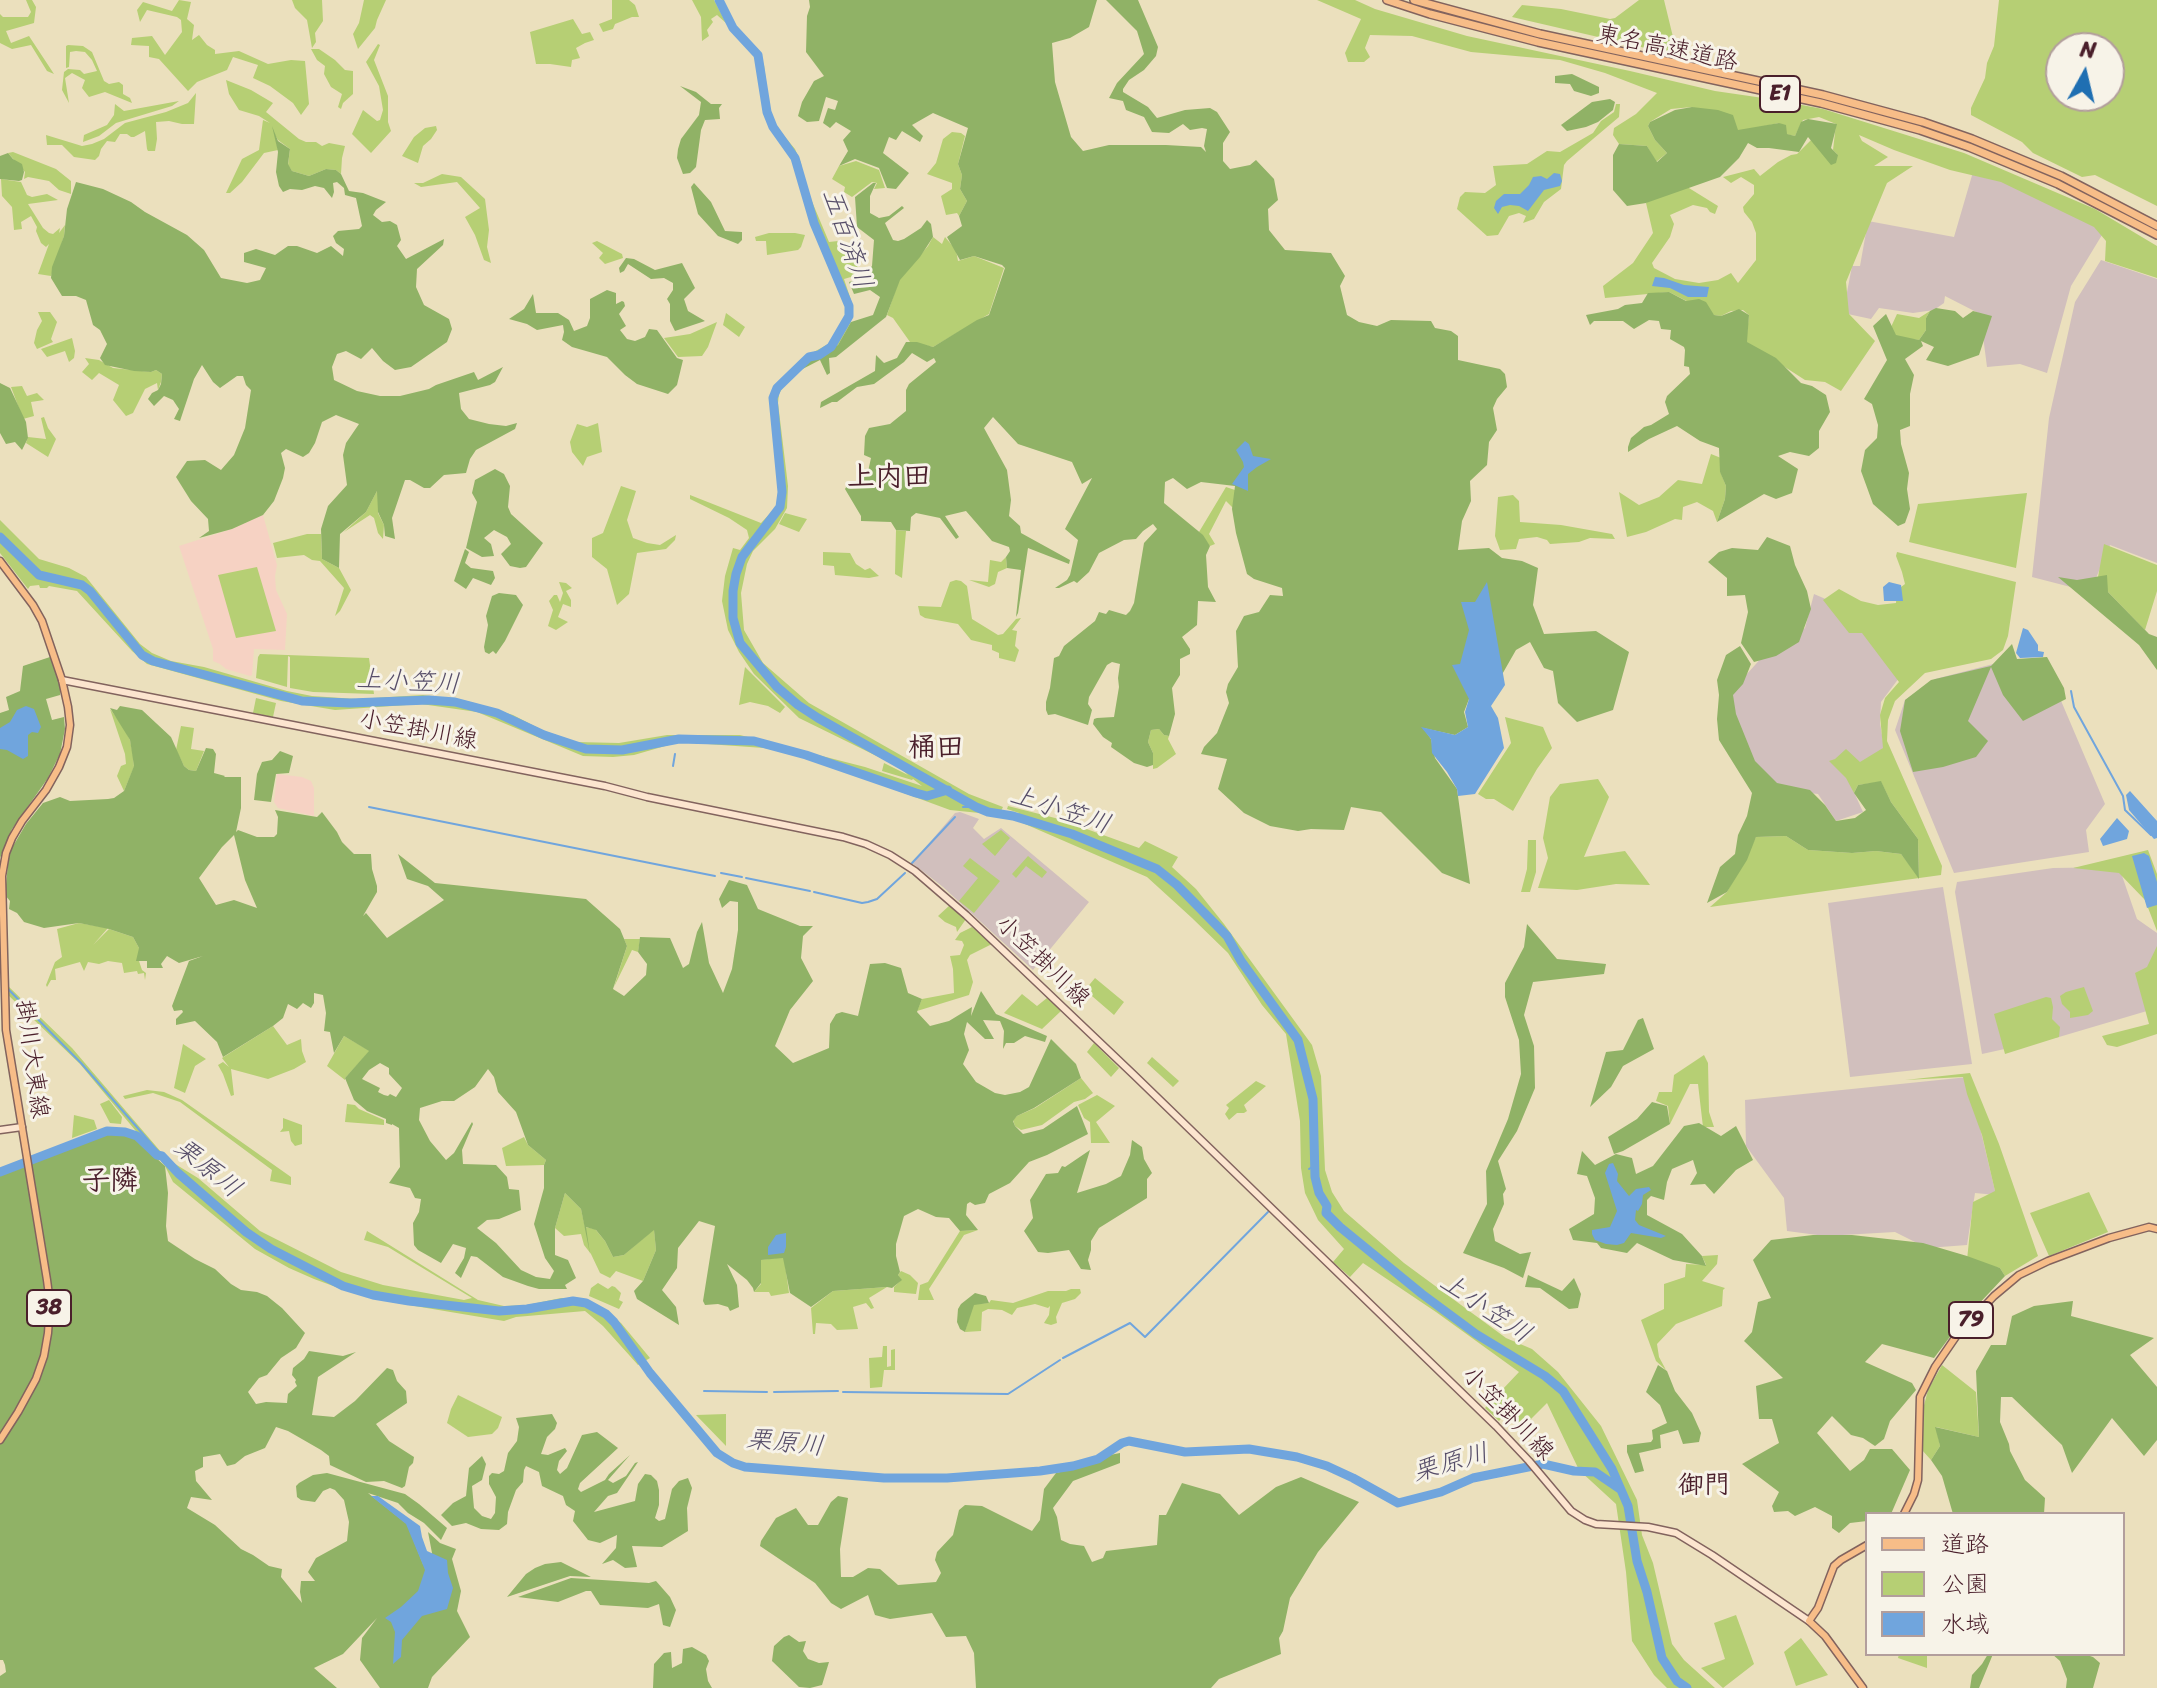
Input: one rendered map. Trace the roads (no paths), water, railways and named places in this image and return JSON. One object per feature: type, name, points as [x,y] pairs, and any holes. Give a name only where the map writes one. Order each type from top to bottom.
[{"type":"highway","name":"東名高速道路","points":[[1387,0],[1538,42],[1821,103],[1920,130],[2058,184],[2157,235]]},
{"type":"highway","name":"東名高速道路","points":[[1414,0],[1540,34],[1823,95],[1923,122],[2061,176],[2157,226]]},
{"type":"main road","name":"掛川大東線","points":[[0,561],[40,616],[49,636],[62,680],[70,725],[64,756],[54,778],[12,838],[2,876],[6,1030],[50,1303],[44,1356],[36,1379],[0,1440]]},
{"type":"main road","name":"小笠掛川線","points":[[62,680],[605,786],[834,835],[890,855],[915,871],[997,943],[1425,1357],[1529,1461],[1578,1516],[1596,1524],[1667,1530],[1685,1538],[1809,1621]]},
{"type":"main road","points":[[0,1130],[22,1127]]},
{"type":"main road","name":"79","points":[[1905,1512],[1918,1480],[1920,1397],[1935,1367],[1957,1335],[2019,1275],[2108,1238],[2149,1227],[2157,1229]]},
{"type":"main road","points":[[1863,1688],[1825,1636],[1809,1621],[1818,1608],[1834,1566],[1865,1546]]},
{"type":"water","points":[[1554,173],[1560,174],[1560,186],[1544,190],[1528,211],[1510,205],[1502,207],[1498,214],[1494,208],[1496,201],[1504,194],[1520,194],[1533,177],[1547,179]]},
{"type":"water","points":[[1655,277],[1684,285],[1709,287],[1707,297],[1688,297],[1670,288],[1652,286]]},
{"type":"water","points":[[1245,441],[1253,456],[1271,459],[1248,474],[1248,491],[1232,484],[1244,467],[1236,450]]},
{"type":"water","points":[[1487,582],[1505,685],[1491,706],[1498,718],[1504,748],[1475,794],[1458,796],[1447,772],[1432,753],[1431,739],[1421,727],[1455,735],[1468,727],[1465,712],[1469,699],[1452,665],[1460,664],[1469,630],[1461,602],[1475,602]]},
{"type":"water","points":[[1889,582],[1901,585],[1903,601],[1884,601],[1883,587]]},
{"type":"water","points":[[2023,628],[2028,630],[2038,645],[2038,651],[2044,652],[2043,657],[2020,658],[2016,653]]},
{"type":"water","points":[[26,706],[34,709],[41,727],[38,733],[28,735],[28,756],[23,759],[0,749],[0,728],[10,722],[17,710]]},
{"type":"water","points":[[2130,791],[2157,821],[2157,838],[2154,839],[2129,810],[2126,795]]},
{"type":"water","points":[[2117,818],[2129,831],[2127,839],[2103,846],[2100,839]]},
{"type":"water","points":[[2144,853],[2149,856],[2157,882],[2157,905],[2147,908],[2132,856]]},
{"type":"water","points":[[1613,1163],[1618,1174],[1617,1181],[1629,1196],[1636,1189],[1649,1187],[1651,1190],[1643,1195],[1635,1220],[1639,1225],[1666,1236],[1661,1238],[1631,1233],[1624,1243],[1617,1245],[1595,1240],[1592,1230],[1610,1227],[1617,1211],[1605,1173],[1609,1164]]},
{"type":"water","points":[[786,1233],[784,1253],[768,1255],[768,1247],[776,1235]]},
{"type":"water","points":[[371,1496],[378,1496],[420,1526],[427,1551],[447,1560],[453,1588],[447,1609],[422,1616],[402,1640],[401,1657],[393,1664],[395,1632],[391,1622],[385,1618],[418,1591],[425,1570],[406,1524]]},
{"type":"waterway","name":"上小笠川","points":[[719,0],[733,28],[758,55],[767,112],[773,127],[795,158],[814,223],[849,306],[849,316],[831,347],[809,357],[777,388],[773,398],[782,492],[780,507],[742,557],[736,574],[733,618],[740,643],[777,687],[818,718],[976,807],[1072,834],[1157,869],[1227,936],[1241,961],[1298,1040],[1313,1099],[1315,1177],[1319,1193],[1327,1206],[1326,1213],[1422,1294],[1563,1391],[1612,1469],[1628,1506],[1637,1561],[1662,1658],[1677,1681],[1687,1688]]},
{"type":"waterway","name":"上小笠川","points":[[0,537],[39,575],[82,585],[90,591],[142,655],[153,661],[302,701],[455,702],[497,713],[544,735],[586,749],[622,750],[679,739],[754,741],[806,755],[927,796],[948,790]]},
{"type":"waterway","points":[[2071,691],[2074,707],[2123,796],[2125,810],[2151,835]]},
{"type":"waterway","points":[[673,766],[675,754]]},
{"type":"waterway","points":[[369,807],[715,876]]},
{"type":"waterway","name":"上小笠川","points":[[963,807],[976,807]]},
{"type":"waterway","points":[[912,863],[955,817]]},
{"type":"waterway","points":[[721,873],[742,877]]},
{"type":"waterway","points":[[814,892],[868,902],[877,899],[905,873]]},
{"type":"waterway","points":[[746,878],[810,891]]},
{"type":"waterway","points":[[8,989],[81,1063],[162,1156]]},
{"type":"waterway","name":"栗原川","points":[[0,1172],[107,1131],[125,1132],[137,1136],[162,1156],[246,1232],[271,1249],[343,1286],[409,1301],[499,1311],[573,1301],[586,1303],[614,1322],[650,1373],[717,1453],[745,1467],[884,1478],[947,1478],[1073,1466],[1098,1459],[1129,1441],[1185,1452],[1249,1449],[1297,1457],[1327,1466],[1398,1503],[1441,1492],[1473,1478],[1543,1464],[1595,1472],[1620,1489]]},
{"type":"waterway","name":"上小笠川","points":[[1309,1169],[1315,1165]]},
{"type":"waterway","points":[[1063,1358],[1130,1323],[1145,1337],[1268,1212]]},
{"type":"waterway","points":[[843,1392],[1008,1394],[1060,1360]]},
{"type":"waterway","points":[[704,1391],[767,1392]]},
{"type":"waterway","points":[[774,1392],[838,1391]]},
{"type":"district","name":"上内田","points":[[889,478]]},
{"type":"district","name":"桶田","points":[[936,749]]},
{"type":"district","name":"子隣","points":[[110,1182]]},
{"type":"district","name":"御門","points":[[1704,1486]]},
{"type":"water label","name":"五百済川","points":[[846,239]]}]
